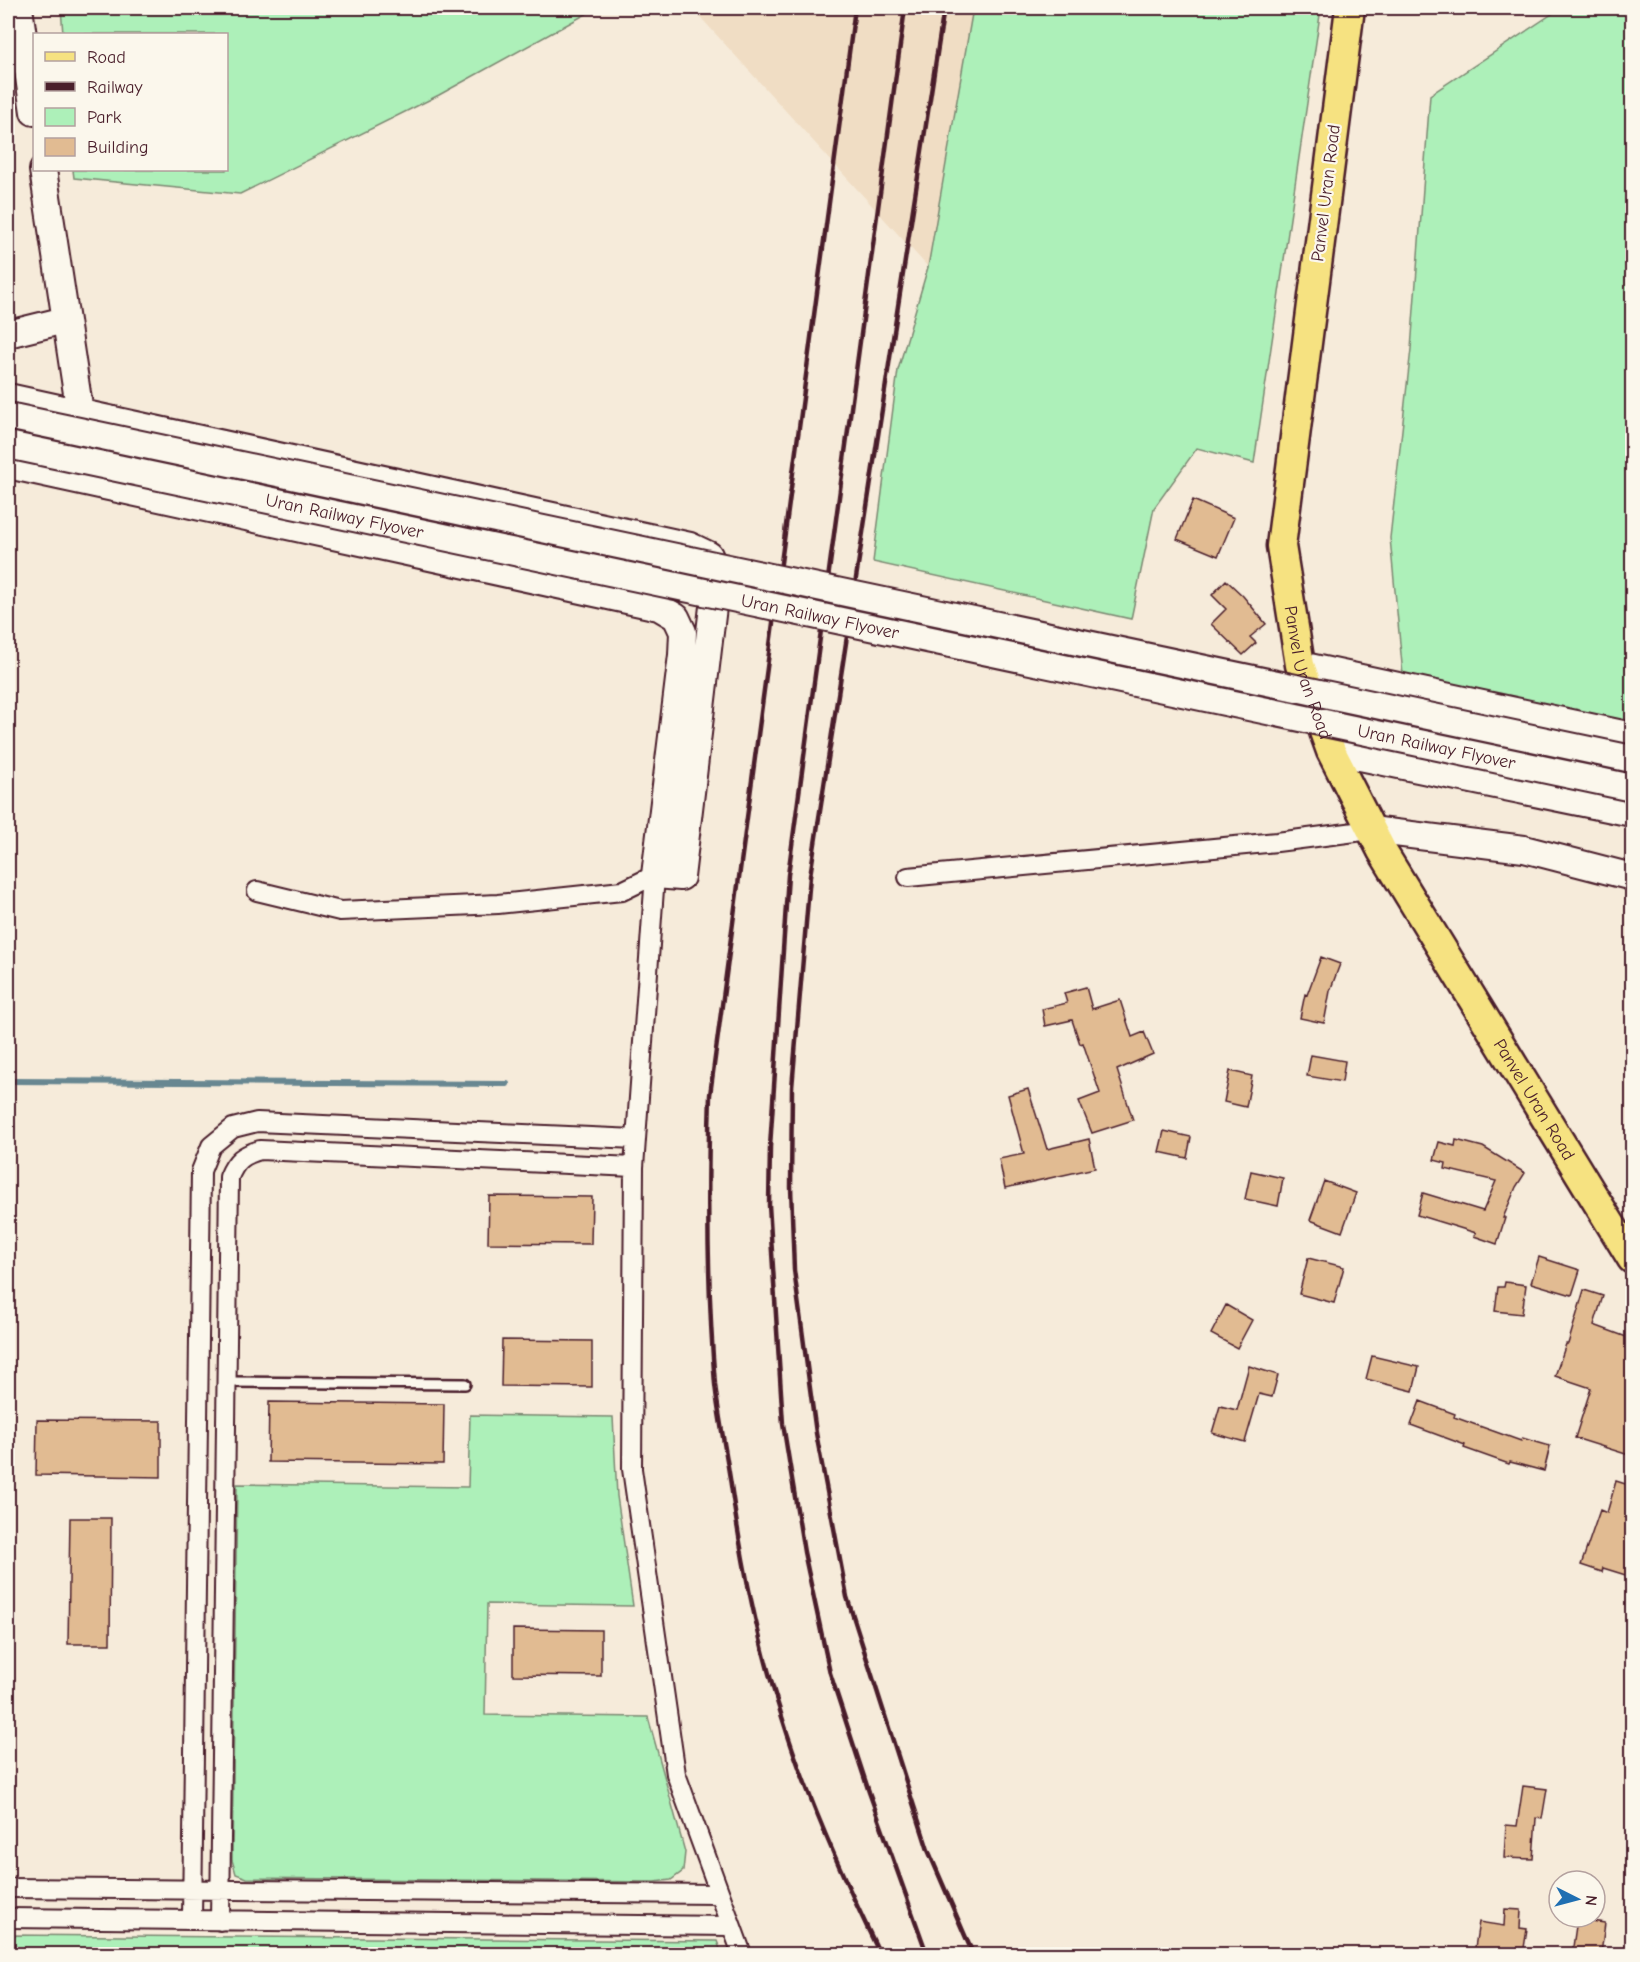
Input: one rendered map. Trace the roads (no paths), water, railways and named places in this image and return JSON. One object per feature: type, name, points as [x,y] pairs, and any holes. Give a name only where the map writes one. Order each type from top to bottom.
[{"type":"main road","points":[[19,8],[33,105]]},
{"type":"main road","name":"Panvel Uran Road","points":[[1350,8],[1281,546],[1300,665],[1331,751],[1388,861],[1632,1259]]},
{"type":"main road","points":[[43,171],[80,413]]},
{"type":"main road","points":[[8,334],[65,320]]},
{"type":"main road","points":[[8,397],[690,546],[709,555],[717,573],[681,877],[655,875],[682,655],[683,632],[676,617],[659,607],[8,465]]},
{"type":"main road","name":"Uran Railway Flyover","points":[[8,417],[1632,759]]},
{"type":"main road","name":"Uran Railway Flyover","points":[[8,445],[1632,788]]},
{"type":"main road","points":[[1300,665],[1632,736]]},
{"type":"main road","points":[[1331,751],[1632,813]]},
{"type":"main road","points":[[1371,830],[1524,849],[1632,877]]},
{"type":"street","points":[[908,876],[1265,844],[1371,830]]},
{"type":"street","points":[[257,891],[340,911],[498,904],[622,891],[655,875],[634,1167],[632,1469],[676,1774],[742,1954]]},
{"type":"street","points":[[192,1920],[201,1171],[211,1146],[233,1128],[257,1122],[636,1139]]},
{"type":"street","points":[[220,1921],[229,1177],[234,1164],[246,1154],[260,1150],[634,1167]]},
{"type":"street","points":[[8,1888],[720,1894]]},
{"type":"street","points":[[8,1918],[731,1926]]},
{"type":"lane","points":[[227,1382],[465,1384]]},
{"type":"waterway","points":[[8,1081],[507,1084]]},
{"type":"railway","points":[[855,8],[710,1095],[708,1240],[715,1384],[752,1605],[773,1689],[814,1808],[880,1954]]},
{"type":"railway","points":[[905,8],[788,875],[770,1147],[769,1205],[783,1424],[804,1552],[830,1673],[869,1792],[927,1954]]},
{"type":"railway","points":[[944,8],[810,876],[792,1088],[791,1187],[794,1270],[816,1433],[847,1597],[928,1850],[973,1954]]}]
